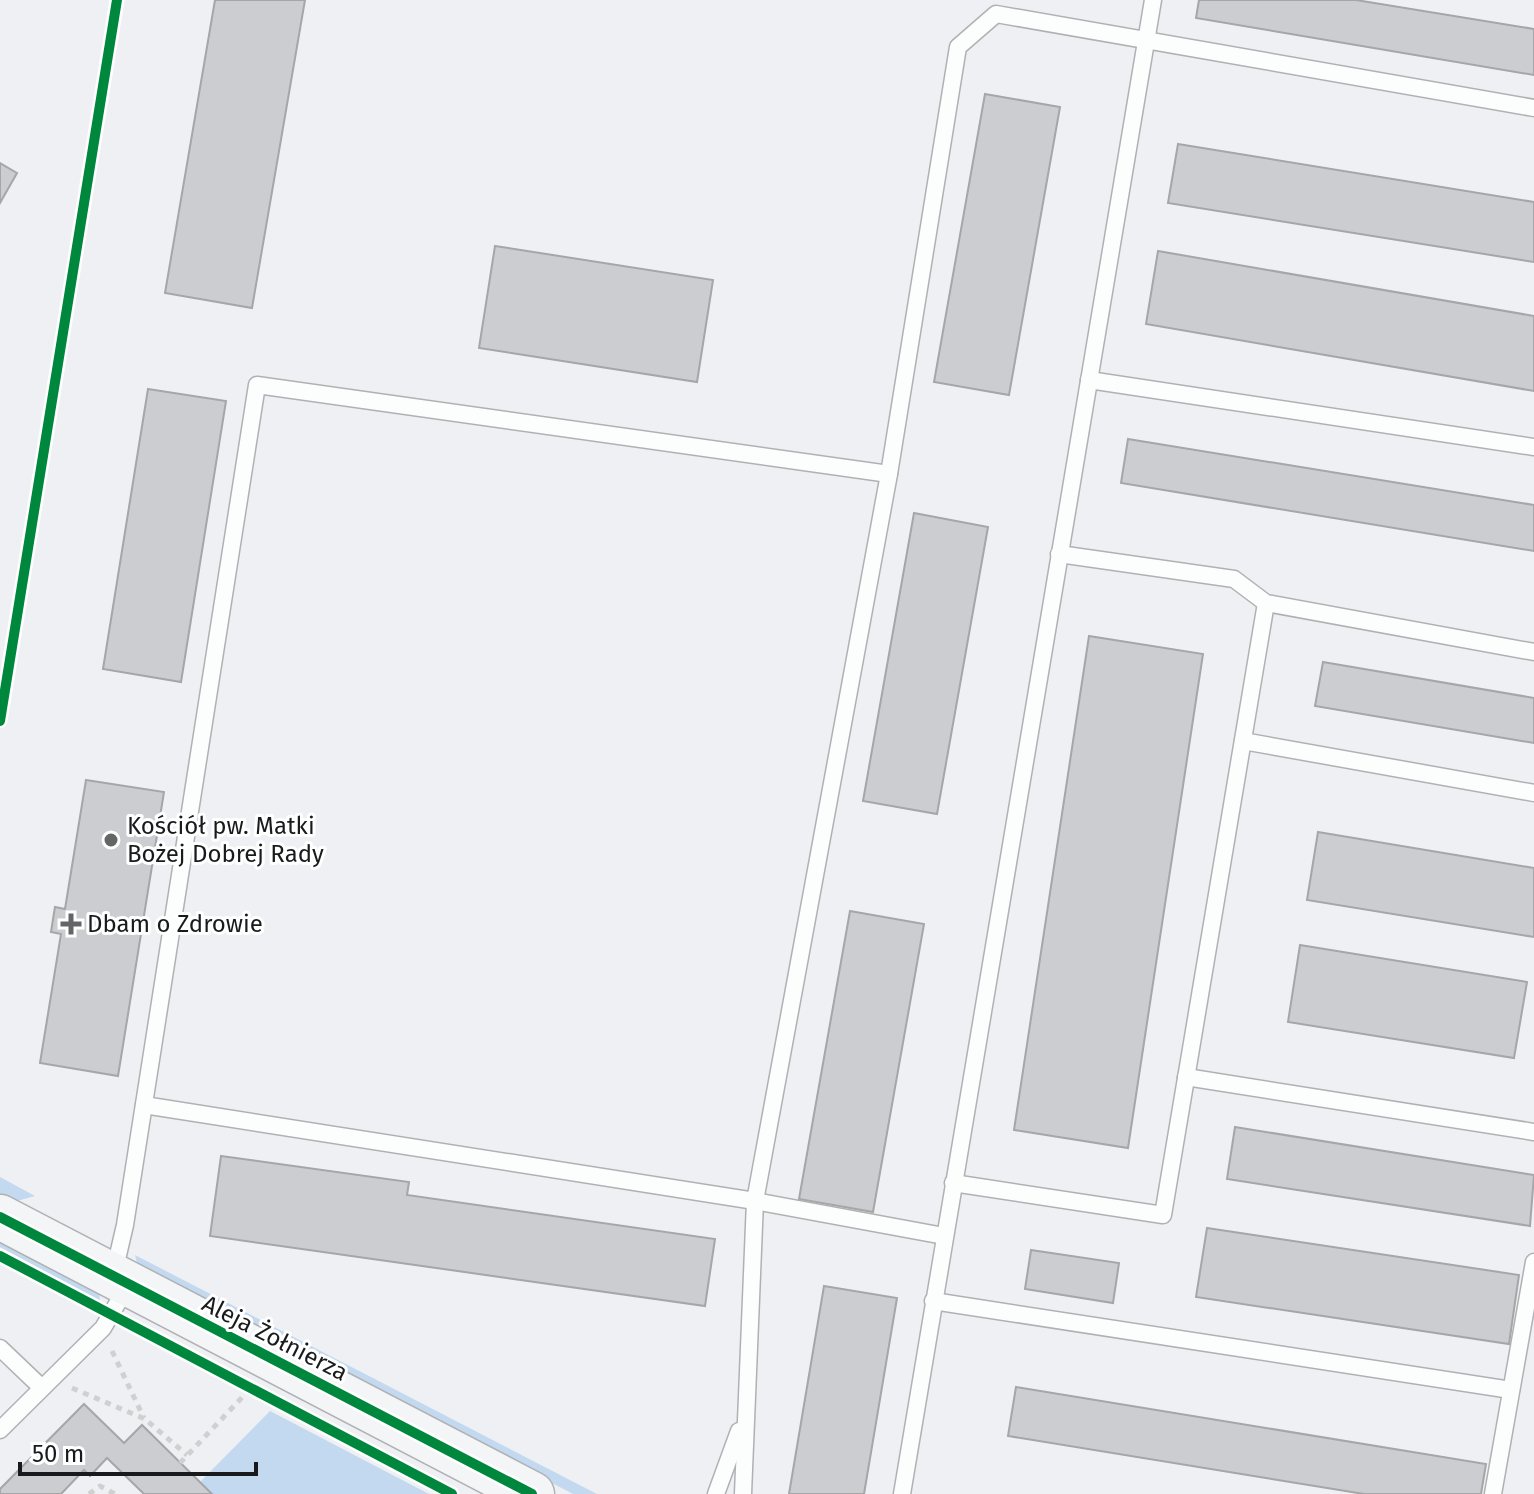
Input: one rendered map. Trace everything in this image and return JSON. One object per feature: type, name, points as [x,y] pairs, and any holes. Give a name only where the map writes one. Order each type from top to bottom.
[{"type":"street","name":"Aleja Żołnierza","points":[[0,1217],[532,1494]]},
{"type":"lane","points":[[902,1494],[1153,0]]},
{"type":"lane","points":[[743,1494],[755,1201],[889,474],[958,47],[996,14],[1534,108]]},
{"type":"lane","points":[[1089,380],[1534,447]]},
{"type":"lane","points":[[0,1430],[103,1328],[118,1279],[118,1255],[257,385],[889,474]]},
{"type":"lane","points":[[1059,554],[1234,579],[1266,603],[1534,652]]},
{"type":"lane","points":[[953,1183],[1163,1215],[1266,603]]},
{"type":"lane","points":[[1243,741],[1534,793]]},
{"type":"lane","points":[[1186,1077],[1534,1132]]},
{"type":"lane","points":[[144,1105],[755,1201],[944,1236]]},
{"type":"lane","points":[[1493,1494],[1534,1262]]},
{"type":"lane","points":[[933,1301],[1511,1390]]},
{"type":"lane","points":[[0,1348],[42,1388]]},
{"type":"lane","points":[[716,1494],[744,1418]]},
{"type":"path","points":[[108,1342],[145,1419]]},
{"type":"path","points":[[65,1386],[145,1419],[187,1455]]},
{"type":"path","points":[[180,1463],[250,1389]]},
{"type":"path","points":[[89,1494],[100,1486],[115,1494]]},
{"type":"shaded area","points":[[0,1177],[35,1196],[13,1202],[0,1195]]},
{"type":"shaded area","points":[[0,1234],[99,1292],[100,1301],[0,1247]]},
{"type":"shaded area","points":[[135,1255],[597,1494],[573,1494],[138,1267]]},
{"type":"shaded area","points":[[270,1411],[429,1494],[212,1494],[200,1482]]},
{"type":"building","points":[[215,0],[305,0],[252,308],[165,293]]},
{"type":"building","points":[[1199,0],[1356,0],[1534,29],[1534,75],[1196,18]]},
{"type":"building","points":[[985,94],[1060,107],[1009,395],[934,382]]},
{"type":"building","points":[[1178,144],[1534,202],[1534,262],[1168,203]]},
{"type":"building","points":[[0,163],[17,173],[0,203]]},
{"type":"building","points":[[495,246],[713,280],[697,382],[479,348]]},
{"type":"building","points":[[1158,251],[1534,316],[1534,391],[1146,324]]},
{"type":"building","points":[[148,389],[226,401],[181,682],[103,669]]},
{"type":"building","points":[[1128,439],[1534,505],[1534,551],[1121,483]]},
{"type":"building","points":[[914,513],[988,527],[937,814],[863,801]]},
{"type":"building","points":[[1089,636],[1203,654],[1128,1148],[1014,1130]]},
{"type":"building","points":[[1323,662],[1534,698],[1534,743],[1315,706]]},
{"type":"building","points":[[86,780],[164,792],[118,1076],[40,1063],[61,934],[51,932],[55,907],[65,909]]},
{"type":"building","points":[[1318,832],[1534,868],[1534,937],[1307,900]]},
{"type":"building","points":[[850,911],[924,924],[873,1212],[799,1199]]},
{"type":"building","points":[[1300,945],[1527,982],[1514,1058],[1288,1022]]},
{"type":"building","points":[[1235,1127],[1534,1175],[1530,1226],[1227,1179]]},
{"type":"building","points":[[221,1156],[409,1182],[407,1195],[715,1239],[705,1306],[210,1236]]},
{"type":"building","points":[[1207,1228],[1519,1275],[1509,1344],[1196,1297]]},
{"type":"building","points":[[1031,1250],[1119,1263],[1113,1303],[1025,1289]]},
{"type":"building","points":[[824,1286],[897,1298],[864,1494],[789,1494]]},
{"type":"building","points":[[1016,1387],[1486,1464],[1481,1494],[1364,1494],[1008,1436]]},
{"type":"building","points":[[84,1404],[124,1443],[142,1425],[212,1494],[144,1494],[107,1458],[90,1476],[84,1470],[61,1494],[0,1494],[0,1489]]},
{"type":"cycle path","points":[[0,721],[117,0]]},
{"type":"cycle path","points":[[0,1217],[532,1494]]},
{"type":"cycle path","points":[[0,1256],[452,1494]]},
{"type":"place","name":"Kościół pw. Matki Bożej Dobrej Rady","points":[[111,840]]},
{"type":"place","name":"Dbam o Zdrowie","points":[[71,924]]}]
